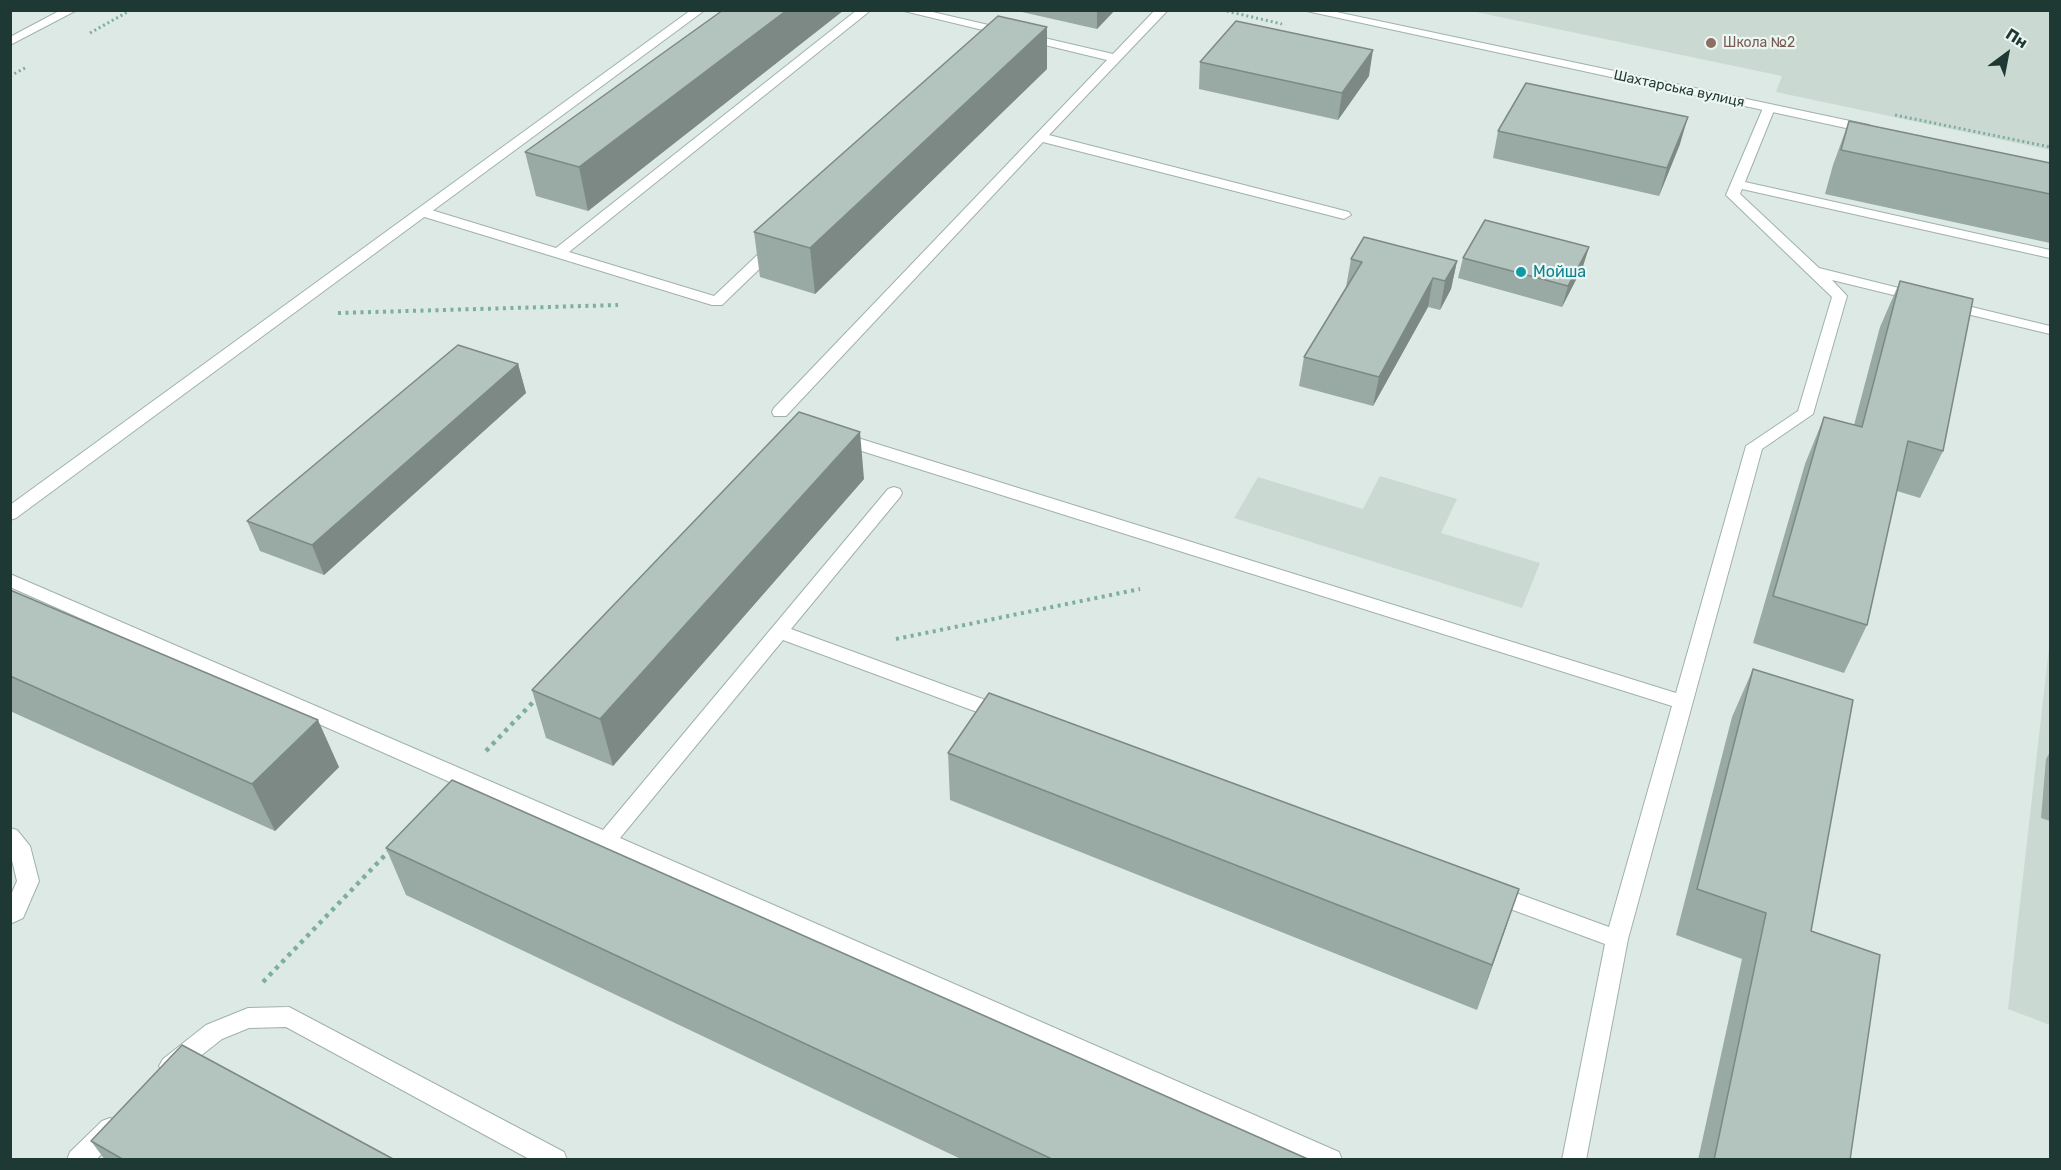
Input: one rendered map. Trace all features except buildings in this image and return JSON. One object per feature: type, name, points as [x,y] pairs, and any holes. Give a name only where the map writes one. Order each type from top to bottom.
[{"type":"street","points":[[10,42],[71,10]]},
{"type":"street","points":[[10,514],[699,10]]},
{"type":"street","points":[[560,252],[865,10]]},
{"type":"street","points":[[906,10],[995,36],[1116,58]]},
{"type":"street","points":[[780,412],[1162,10]]},
{"type":"street","name":"Шахтарська вулиця","points":[[1311,11],[1886,133]]},
{"type":"street","points":[[1574,1160],[1617,939],[1755,446],[1805,414],[1840,296],[1733,195],[1769,108]]},
{"type":"street","points":[[1040,137],[1344,215]]},
{"type":"street","points":[[1738,183],[2050,254]]},
{"type":"street","points":[[423,212],[560,252],[717,302],[785,236]]},
{"type":"street","points":[[1815,272],[2050,330]]},
{"type":"street","points":[[822,432],[1683,702]]},
{"type":"street","points":[[606,841],[894,493]]},
{"type":"street","points":[[10,580],[1330,1160]]},
{"type":"street","points":[[779,632],[1024,722]]},
{"type":"street","points":[[10,836],[23,852],[28,881],[15,912],[10,915]]},
{"type":"street","points":[[1472,886],[1617,939]]},
{"type":"street","points":[[152,1086],[176,1061],[214,1032],[248,1018],[290,1017],[555,1160]]},
{"type":"street","points":[[79,1160],[128,1110]]},
{"type":"path","points":[[283,314],[623,304]]},
{"type":"path","points":[[891,640],[1140,589]]},
{"type":"path","points":[[460,777],[543,692]]},
{"type":"path","points":[[255,990],[395,845]]},
{"type":"shaded area","points":[[1471,11],[2050,11],[2050,150],[1776,92],[1782,76]]},
{"type":"shaded area","points":[[1380,476],[1457,499],[1441,533],[1540,563],[1522,608],[1234,518],[1258,477],[1363,509]]},
{"type":"shaded area","points":[[2050,639],[2050,1025],[2008,1009]]},
{"type":"place","name":"Школа №2","points":[[1711,43]]},
{"type":"place","name":"Мойша","points":[[1521,272]]}]
